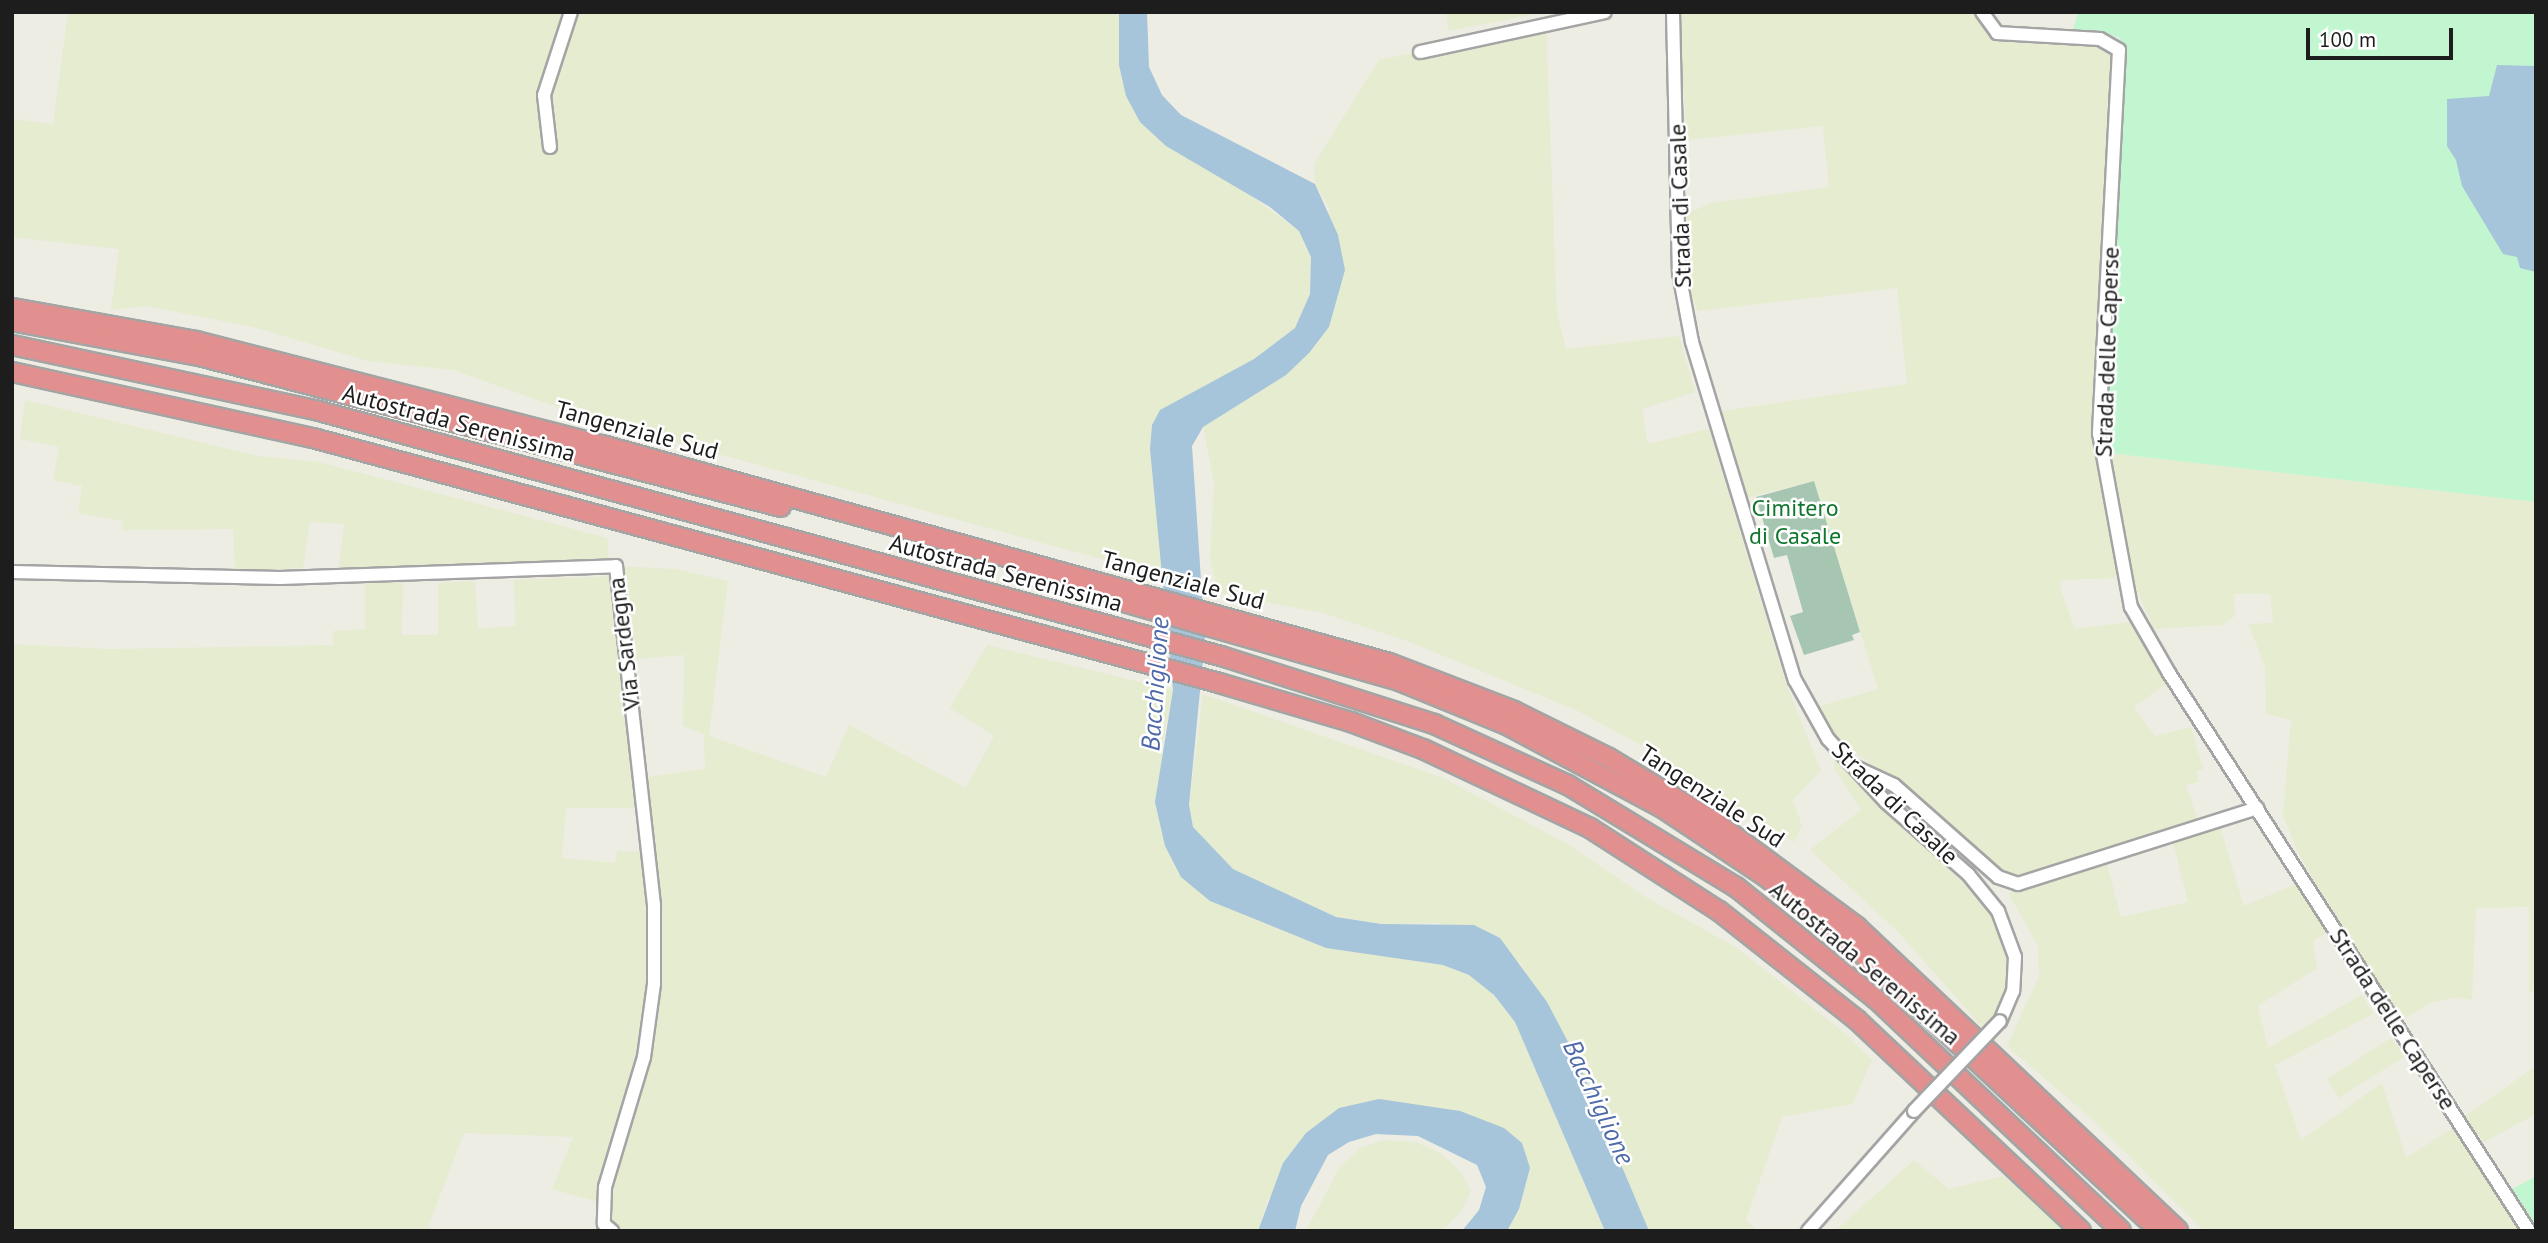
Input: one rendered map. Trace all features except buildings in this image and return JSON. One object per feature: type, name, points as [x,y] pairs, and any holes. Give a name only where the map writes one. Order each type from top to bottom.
[{"type":"highway","name":"Tangenziale Sud","points":[[12,308],[223,348],[602,445],[1156,605]]},
{"type":"highway","name":"Tangenziale Sud","points":[[12,321],[226,363],[1389,663],[1514,711],[1609,758],[1714,821],[1857,927],[2178,1231]]},
{"type":"highway","name":"Autostrada Serenissima","points":[[12,345],[319,411],[1222,656],[1362,698],[1506,755],[1629,819],[1736,887],[1876,999],[2121,1231]]},
{"type":"highway","name":"Autostrada Serenissima","points":[[12,372],[313,438],[1219,683],[1351,722],[1423,749],[1553,808],[1667,875],[1806,976],[2081,1231]]},
{"type":"highway","name":"Tangenziale Sud","points":[[1218,621],[1399,681],[1495,720],[1664,809],[1765,876],[1856,948],[2160,1231]]},
{"type":"street","points":[[550,147],[544,95],[571,12]]},
{"type":"street","points":[[1420,52],[1605,12]]},
{"type":"street","name":"Strada di Casale","points":[[1673,12],[1679,273],[1692,342],[1795,680],[1828,738],[1853,766],[1968,874],[1998,911],[2015,957],[2013,990],[2000,1021],[1914,1111],[1808,1231]]},
{"type":"street","name":"Strada delle Caperse","points":[[1982,12],[1997,33],[2100,39],[2119,50],[2099,433],[2102,465],[2119,528],[2126,591],[2139,627],[2529,1231]]},
{"type":"street","name":"Via Sardegna","points":[[12,572],[280,578],[616,566],[654,906],[654,984],[644,1057],[605,1187],[604,1224],[612,1231]]},
{"type":"street","points":[[1853,766],[1894,785],[1998,877],[2018,884],[2257,808]]},
{"type":"green space","points":[[68,12],[1119,12],[1119,65],[1223,176],[1299,231],[1311,257],[1310,294],[1295,328],[1254,359],[1160,410],[1152,425],[1150,449],[1163,576],[594,420],[453,370],[368,361],[253,327],[146,306],[111,310],[119,249],[12,237],[12,119],[53,124]]},
{"type":"green space","points":[[1446,12],[1546,12],[1448,31]]},
{"type":"green space","points":[[1678,12],[1978,12],[1980,23],[1995,35],[2097,42],[2115,51],[2097,451],[2120,569],[2115,578],[2061,580],[2060,587],[2075,629],[2129,622],[2170,681],[2134,707],[2155,736],[2191,727],[2203,769],[2197,771],[2199,782],[2186,785],[2198,821],[2035,876],[2017,876],[2001,870],[1916,795],[1837,740],[1817,707],[1878,689],[1814,481],[1746,498],[1721,411],[1907,384],[1897,288],[1698,311],[1689,289],[1686,214],[1711,203],[1829,187],[1823,126],[1687,140]]},
{"type":"green space","points":[[2078,12],[2536,12],[2536,502],[2109,453],[2104,432],[2125,61],[2119,37],[2073,30]]},
{"type":"green space","points":[[1546,25],[1557,313],[1566,349],[1679,336],[1695,392],[1642,409],[1648,444],[1709,429],[1786,684],[1821,771],[1793,800],[1802,826],[1794,842],[1639,744],[1576,710],[1407,641],[1323,613],[1218,593],[1210,558],[1214,484],[1203,427],[1309,353],[1329,208],[1315,184],[1314,164],[1379,60]]},
{"type":"green space","points":[[25,400],[258,456],[319,462],[608,538],[608,564],[339,568],[344,524],[310,522],[303,568],[235,571],[233,529],[122,530],[123,521],[78,513],[82,486],[53,480],[59,447],[20,439]]},
{"type":"green space","points":[[2109,453],[2536,502],[2536,990],[2529,992],[2529,907],[2476,908],[2472,1000],[2457,997],[2431,1003],[2401,1020],[2334,917],[2297,850],[2283,815],[2291,720],[2266,714],[2265,666],[2248,624],[2273,623],[2270,594],[2234,594],[2235,616],[2223,625],[2154,629],[2134,583]]},
{"type":"green space","name":"Cimitero di Casale","points":[[1814,481],[1860,632],[1852,635],[1854,640],[1804,655],[1790,616],[1803,612],[1787,555],[1774,558],[1756,497]]},
{"type":"green space","points":[[616,566],[676,569],[728,581],[709,736],[826,777],[849,725],[966,788],[994,736],[950,708],[987,645],[1173,690],[1161,756],[1210,901],[1326,948],[1443,965],[1469,975],[1494,995],[1515,1022],[1605,1231],[1507,1231],[1519,1209],[1530,1169],[1379,1099],[1268,1199],[1258,1231],[614,1231],[606,1191],[605,1204],[552,1189],[573,1137],[464,1133],[428,1227],[437,1231],[12,1231],[12,644],[110,649],[333,645],[333,631],[365,629],[365,582],[403,582],[402,635],[438,635],[438,583],[475,581],[478,629],[515,626],[514,580],[616,576]],"holes":[[[684,655],[683,726],[704,734],[705,769],[640,778],[627,660]],[[566,808],[643,808],[648,852],[617,851],[615,863],[562,858]]]},
{"type":"green space","points":[[1203,694],[1443,778],[1566,843],[1644,896],[1737,948],[1847,1035],[1872,1060],[1852,1104],[1782,1117],[1746,1220],[1757,1231],[1649,1231],[1574,1052],[1520,963],[1440,923],[1381,924],[1336,917],[1233,869],[1210,847],[1193,827],[1189,805]]},
{"type":"green space","points":[[1834,758],[1964,884],[1997,923],[2010,973],[1999,1014],[1985,1030],[1898,932],[1810,850],[1861,810],[1834,768]]},
{"type":"green space","points":[[2220,826],[2244,906],[2299,883],[2329,931],[2313,941],[2317,968],[2258,1006],[2268,1048],[2362,995],[2373,1014],[2275,1065],[2301,1140],[2382,1083],[2406,1158],[2454,1127],[2520,1231],[2204,1231],[2092,1119],[2007,1046],[2039,976],[2038,946],[2008,893],[2107,864],[2121,917],[2188,902],[2173,842]]},
{"type":"green space","points":[[2391,1038],[2405,1056],[2339,1098],[2327,1079]]},
{"type":"green space","points":[[2536,1066],[2536,1114],[2484,1142],[2464,1117]]},
{"type":"green space","points":[[1384,1140],[1416,1142],[1442,1154],[1461,1172],[1471,1191],[1461,1212],[1441,1231],[1306,1231],[1339,1168],[1360,1148]]},
{"type":"green space","points":[[1914,1160],[1949,1189],[2003,1176],[2069,1231],[1835,1231]]},
{"type":"green space","points":[[2536,1176],[2536,1225],[2512,1189]]},
{"type":"water","name":"Bacchiglione","points":[[1119,12],[1147,12],[1149,67],[1162,95],[1181,115],[1315,184],[1338,235],[1345,270],[1329,327],[1309,353],[1286,375],[1203,427],[1192,446],[1205,639],[1189,805],[1193,827],[1233,869],[1336,917],[1381,924],[1474,925],[1500,938],[1547,1002],[1576,1057],[1649,1231],[1605,1231],[1515,1022],[1494,995],[1469,975],[1443,965],[1326,948],[1210,901],[1181,877],[1165,846],[1155,802],[1173,690],[1150,449],[1152,425],[1160,410],[1254,359],[1295,328],[1310,294],[1311,257],[1299,231],[1270,207],[1166,146],[1140,122],[1126,96],[1119,65]]},
{"type":"water","points":[[2497,65],[2536,66],[2536,272],[2520,268],[2517,257],[2503,254],[2462,186],[2456,160],[2447,146],[2447,99],[2489,96]]},
{"type":"water","name":"Bacchiglione","points":[[1379,1099],[1460,1111],[1504,1128],[1522,1143],[1530,1168],[1519,1209],[1507,1231],[1462,1231],[1479,1210],[1486,1187],[1477,1165],[1418,1136],[1376,1134],[1349,1142],[1328,1155],[1301,1206],[1295,1231],[1258,1231],[1283,1163],[1306,1133],[1339,1108]]}]
